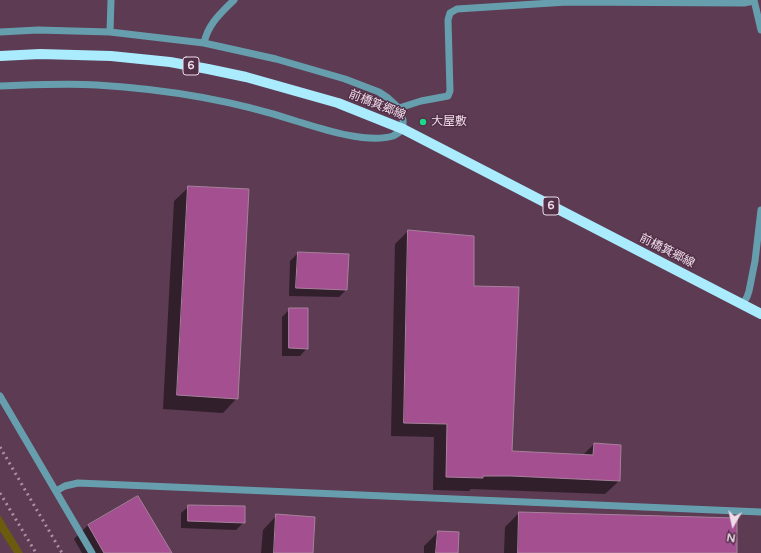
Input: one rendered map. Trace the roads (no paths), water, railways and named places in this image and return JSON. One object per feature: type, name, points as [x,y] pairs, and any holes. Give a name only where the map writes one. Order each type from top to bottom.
[{"type":"main road","name":"前橋箕郷線","points":[[0,56],[40,54],[111,56],[170,62],[246,77],[338,103],[403,129],[761,314]]},
{"type":"street","points":[[110,32],[111,0]]},
{"type":"street","points":[[204,43],[206,33],[214,20],[234,0]]},
{"type":"street","points":[[398,108],[420,101],[448,96],[450,91],[448,20],[450,14],[457,9],[567,2],[744,3],[754,0],[761,30]]},
{"type":"street","points":[[0,32],[38,30],[110,32],[204,43],[276,59],[345,79],[379,92],[388,98],[398,108],[403,120],[403,129],[394,135],[371,138],[331,131],[268,112],[192,96],[142,89],[96,85],[45,84],[0,86]]},
{"type":"street","points":[[742,304],[750,291],[760,237],[761,210]]},
{"type":"street","points":[[0,396],[92,553]]},
{"type":"street","points":[[56,491],[65,486],[78,483],[761,512]]},
{"type":"railway","points":[[0,447],[62,553]]},
{"type":"railway","points":[[0,493],[36,553]]},
{"type":"place","name":"大屋敷","points":[[423,122]]}]
